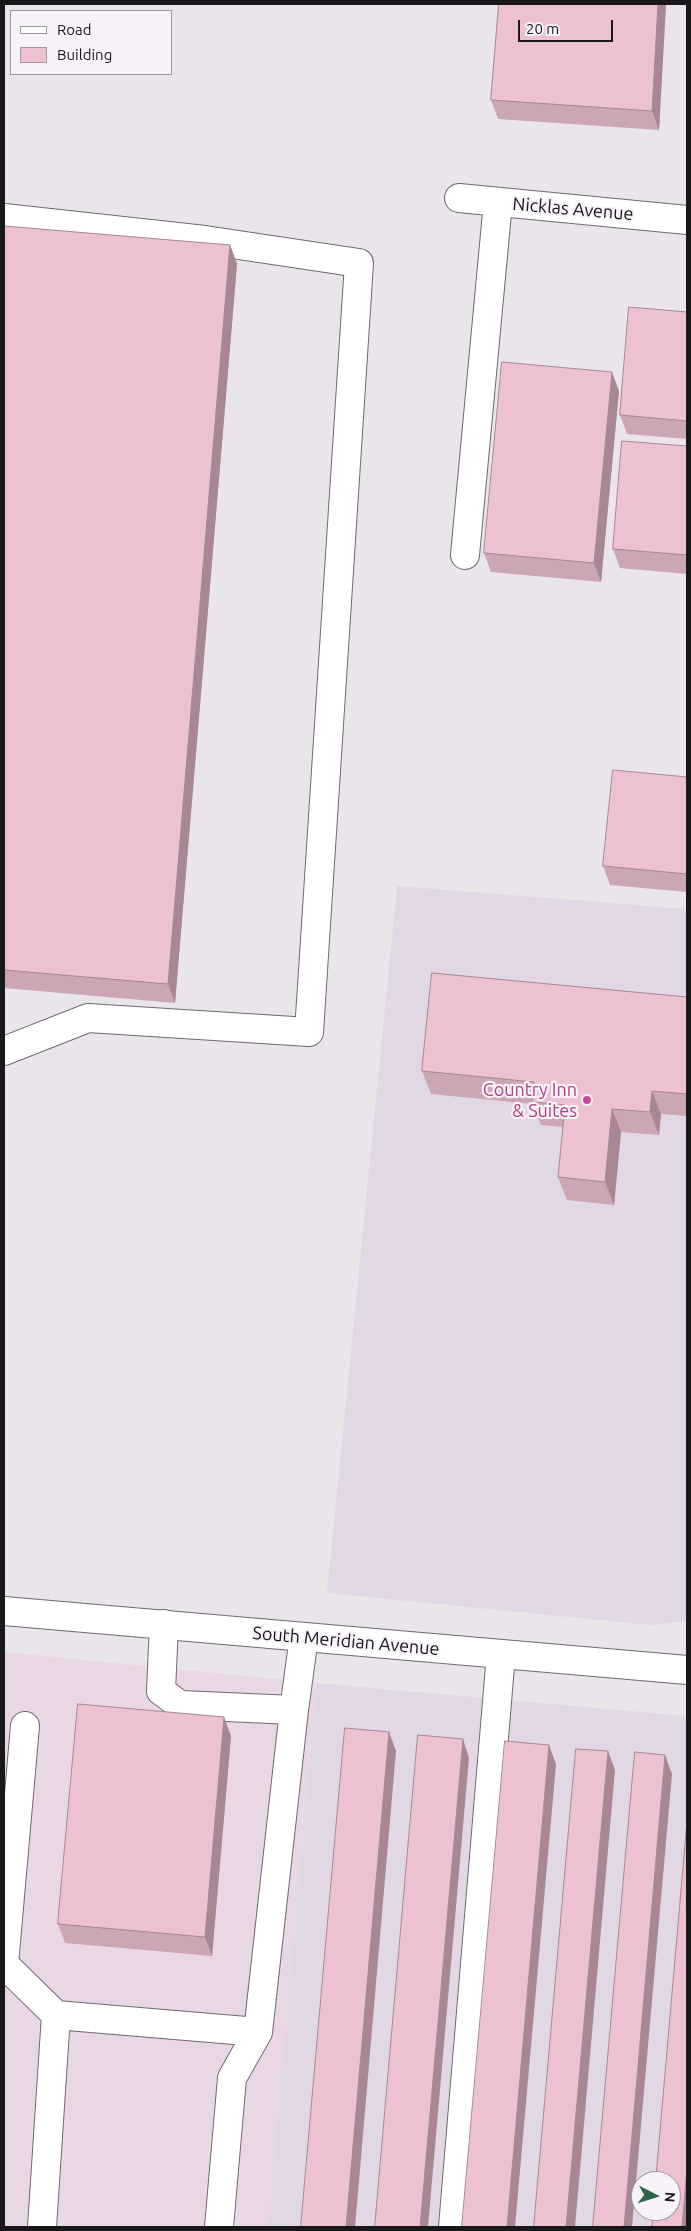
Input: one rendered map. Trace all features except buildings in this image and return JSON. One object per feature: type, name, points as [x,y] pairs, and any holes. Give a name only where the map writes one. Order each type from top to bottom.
[{"type":"main road","name":"Nicklas Avenue","points":[[459,198],[687,220]]},
{"type":"main road","points":[[465,555],[498,202]]},
{"type":"main road","points":[[4,1051],[88,1018],[309,1032],[359,263],[205,240],[7,223]]},
{"type":"main road","name":"South Meridian Avenue","points":[[4,1611],[687,1670]]},
{"type":"main road","points":[[164,1624],[161,1691],[180,1705],[294,1710]]},
{"type":"main road","points":[[219,2227],[232,2078],[258,2032],[304,1637]]},
{"type":"main road","points":[[453,2227],[501,1654]]},
{"type":"main road","points":[[25,1726],[4,1964],[56,2015],[258,2032]]},
{"type":"main road","points":[[42,2227],[56,2015]]},
{"type":"shaded area","points":[[397,886],[687,909],[687,1621],[650,1625],[327,1593]]},
{"type":"shaded area","points":[[4,1652],[316,1683],[267,2227],[4,2227]]},
{"type":"shaded area","points":[[316,1683],[687,1716],[687,2227],[267,2227]]},
{"type":"place","name":"Country Inn & Suites","points":[[587,1100]]}]
